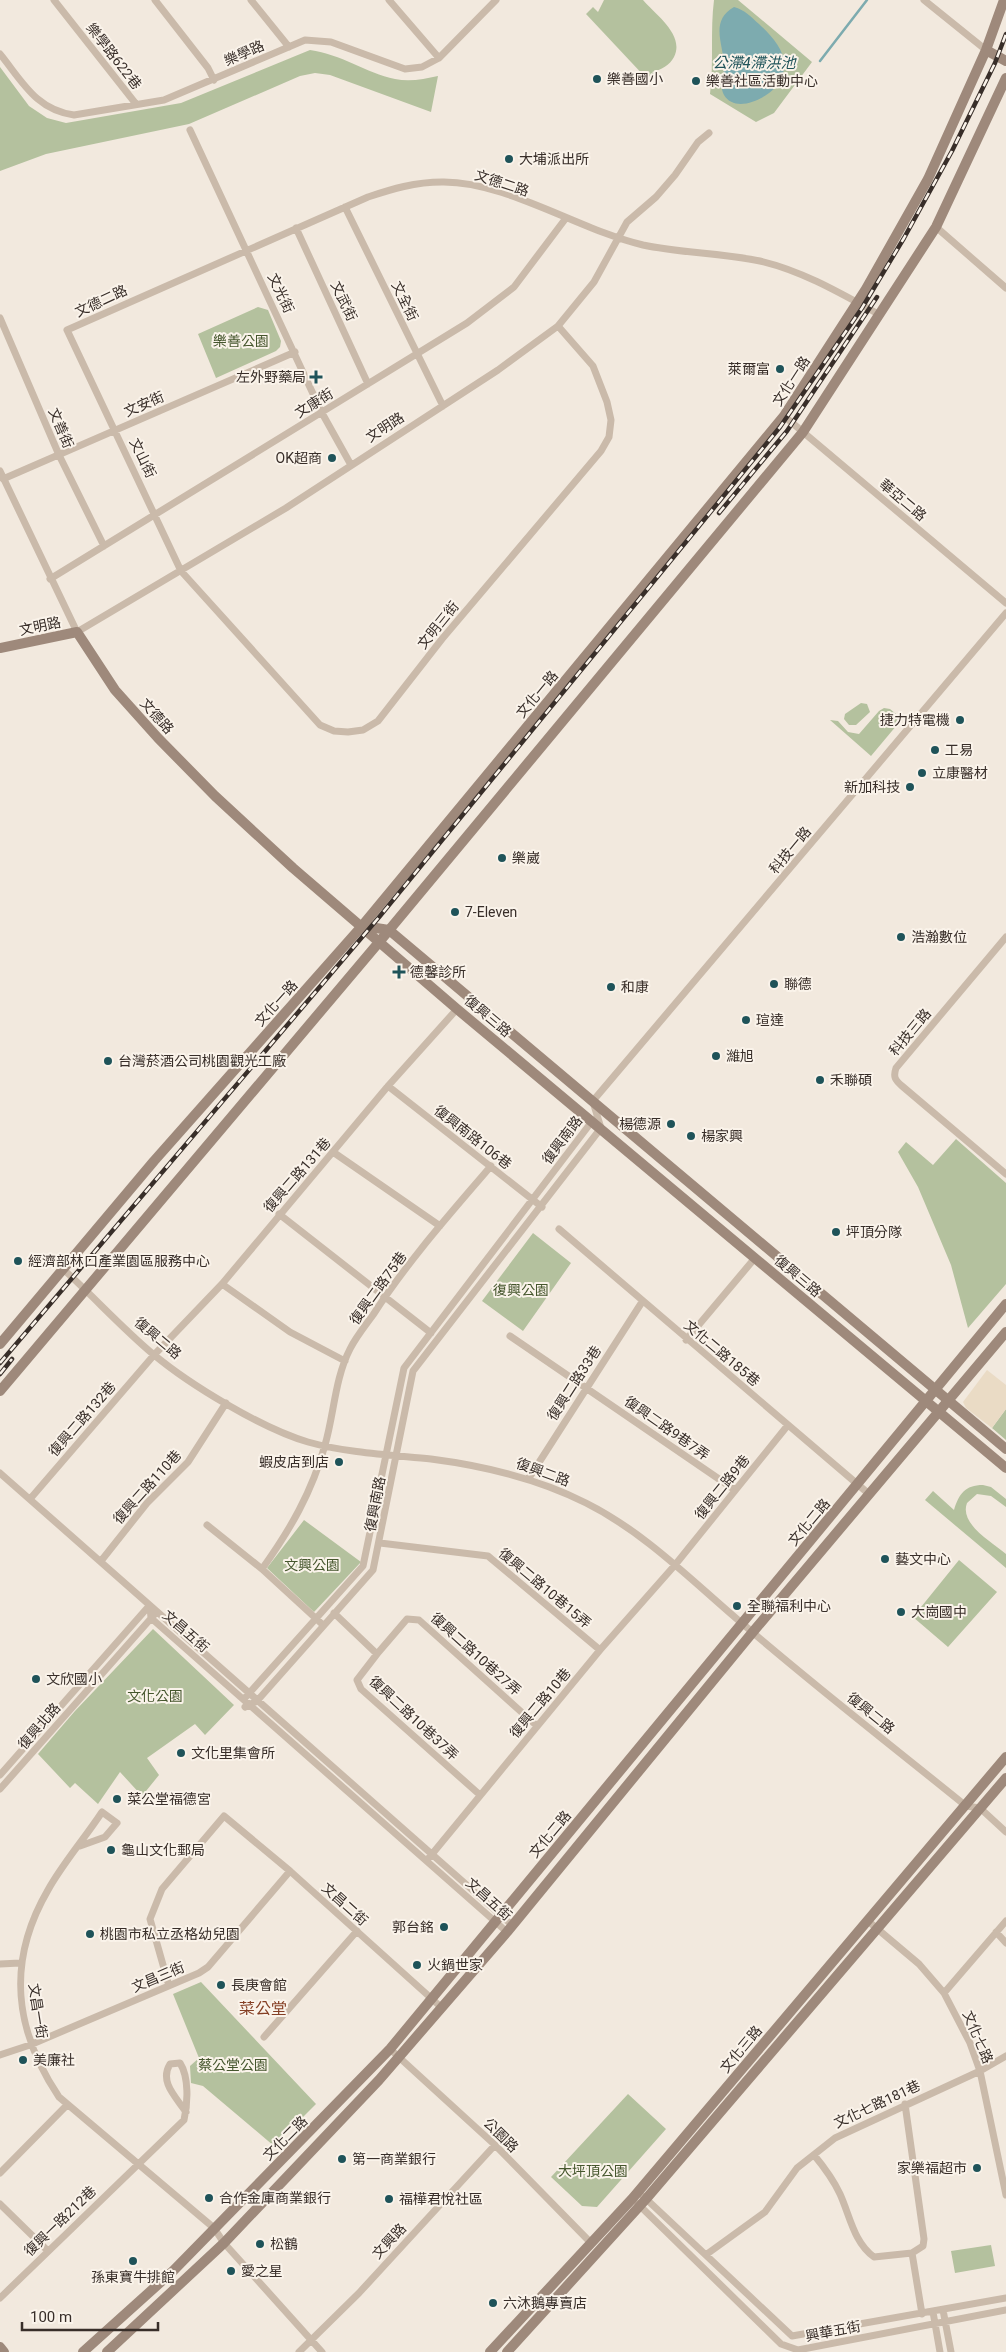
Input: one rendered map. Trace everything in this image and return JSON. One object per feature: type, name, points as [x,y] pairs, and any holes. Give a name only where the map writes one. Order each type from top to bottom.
[{"type":"street","name":"樂學路622巷","points":[[54,0],[136,104]]},
{"type":"street","points":[[155,0],[208,68],[214,80]]},
{"type":"street","points":[[251,0],[289,47]]},
{"type":"street","points":[[389,0],[439,58]]},
{"type":"street","name":"樂學路","points":[[0,54],[34,97],[45,107],[59,113],[74,115],[164,100],[305,40],[331,42],[405,69],[422,67],[439,58],[496,0]]},
{"type":"street","points":[[924,0],[986,50],[1006,61]]},
{"type":"street","name":"文化一路","points":[[0,1344],[154,1161],[362,926],[784,416],[857,303],[928,179],[986,50],[1004,0]]},
{"type":"street","points":[[0,1390],[389,930],[803,432],[936,228],[1006,78]]},
{"type":"street","name":"文光街","points":[[190,130],[322,413],[351,465]]},
{"type":"street","name":"文明路","points":[[0,648],[77,632],[181,571],[351,465],[443,406],[558,326],[594,282],[627,222],[656,197],[675,175],[698,142],[709,132]]},
{"type":"street","name":"文德二路","points":[[67,330],[296,228],[396,188],[417,184],[458,183],[502,193],[618,238],[644,245],[727,256],[790,270],[880,315]]},
{"type":"street","name":"文全街","points":[[346,207],[443,406]]},
{"type":"street","name":"文康街","points":[[50,579],[467,323],[514,287],[566,218]]},
{"type":"street","name":"文武街","points":[[296,228],[368,384]]},
{"type":"street","points":[[936,228],[1006,288]]},
{"type":"street","name":"文善街","points":[[0,318],[59,455],[104,546]]},
{"type":"street","name":"文明三街","points":[[181,571],[320,725],[334,731],[363,730],[378,720],[442,638],[601,451],[609,437],[611,420],[593,366],[558,326]]},
{"type":"street","name":"文山街","points":[[67,330],[156,514],[181,571]]},
{"type":"street","name":"文安街","points":[[2,475],[59,455],[295,352]]},
{"type":"street","name":"華亞二路","points":[[784,416],[1006,603]]},
{"type":"street","name":"文德路","points":[[2,475],[50,579],[77,632],[115,690],[187,769],[294,868],[362,926]]},
{"type":"street","name":"科技一路","points":[[592,1102],[1006,613]]},
{"type":"street","points":[[362,926],[389,930]]},
{"type":"street","name":"復興三路","points":[[362,926],[457,1009],[1006,1468]]},
{"type":"street","name":"復興三路","points":[[389,930],[935,1392],[1006,1449]]},
{"type":"street","name":"科技三路","points":[[1006,937],[896,1068],[894,1074],[896,1081],[1006,1174]]},
{"type":"street","name":"復興二路131巷","points":[[154,1354],[222,1284],[388,1086],[457,1009]]},
{"type":"street","name":"復興南路106巷","points":[[388,1086],[542,1206]]},
{"type":"street","name":"復興南路","points":[[249,1701],[373,1570],[380,1544],[413,1371],[542,1206],[597,1125],[592,1102]]},
{"type":"street","name":"復興南路","points":[[249,1701],[316,1617],[363,1566],[404,1368],[533,1199],[597,1125]]},
{"type":"street","points":[[333,1152],[440,1226]]},
{"type":"street","name":"復興二路75巷","points":[[262,1569],[289,1531],[305,1503],[325,1445],[345,1361],[350,1350],[384,1297],[440,1226],[491,1166]]},
{"type":"street","points":[[685,1199],[694,1188]]},
{"type":"street","points":[[279,1214],[431,1333]]},
{"type":"street","name":"文化二路185巷","points":[[560,1229],[686,1340],[869,1494]]},
{"type":"street","points":[[686,1340],[755,1258]]},
{"type":"street","name":"復興二路","points":[[64,1269],[154,1354],[226,1403],[293,1437],[325,1445],[483,1467],[528,1478],[587,1503],[611,1517],[675,1565],[742,1624],[966,1806]]},
{"type":"street","points":[[222,1284],[290,1332],[345,1361]]},
{"type":"street","name":"復興二路33巷","points":[[528,1478],[642,1302]]},
{"type":"street","name":"文化二路","points":[[107,2352],[219,2235],[390,2049],[927,1402],[1006,1304]]},
{"type":"street","name":"文化二路","points":[[83,2352],[173,2271],[219,2235],[399,2057],[510,1928],[752,1632],[1006,1332]]},
{"type":"street","name":"復興二路9巷7弄","points":[[510,1336],[586,1386],[735,1490]]},
{"type":"street","name":"復興二路132巷","points":[[30,1499],[154,1354]]},
{"type":"street","name":"復興二路110巷","points":[[101,1561],[147,1503],[188,1462],[226,1403]]},
{"type":"street","points":[[393,1421],[403,1423]]},
{"type":"street","name":"復興二路9巷","points":[[675,1565],[788,1425]]},
{"type":"street","points":[[0,1473],[150,1606]]},
{"type":"street","points":[[208,1525],[262,1569],[323,1625]]},
{"type":"street","name":"復興二路10巷15弄","points":[[380,1544],[488,1556],[600,1650]]},
{"type":"street","name":"復興二路10巷","points":[[430,1857],[600,1650],[675,1565]]},
{"type":"street","name":"文昌五街","points":[[150,1606],[154,1615],[249,1701],[510,1928]]},
{"type":"street","name":"復興北路","points":[[0,1775],[150,1606]]},
{"type":"street","name":"復興二路10巷37弄","points":[[334,1613],[377,1654],[357,1680],[361,1690],[480,1795]]},
{"type":"street","name":"復興北路","points":[[0,1789],[154,1615]]},
{"type":"street","name":"復興二路10巷27弄","points":[[377,1654],[407,1619],[419,1620],[537,1726]]},
{"type":"street","points":[[58,1709],[65,1715]]},
{"type":"street","name":"文化三路","points":[[490,2352],[635,2195],[1006,1757]]},
{"type":"street","name":"文化三路","points":[[507,2352],[643,2202],[1006,1778]]},
{"type":"street","points":[[966,1806],[980,1808],[1006,1832]]},
{"type":"street","name":"文昌一街","points":[[80,1846],[105,1837],[117,1823],[102,1812],[80,1846],[48,1889],[35,1915],[20,1962],[22,2000],[30,2046],[45,2076],[59,2097],[219,2235],[322,2352]]},
{"type":"street","name":"文昌二街","points":[[169,1986],[150,1920],[162,1889],[224,1816],[290,1871],[442,2008]]},
{"type":"street","name":"文昌三街","points":[[0,2055],[30,2046],[199,1973],[208,1967],[290,1871]]},
{"type":"street","name":"文化七路","points":[[868,1921],[919,1964],[944,1993],[970,2043],[980,2071],[1006,2195]]},
{"type":"street","points":[[944,1993],[1006,1921]]},
{"type":"street","points":[[264,2037],[357,1931]]},
{"type":"street","points":[[996,1932],[1006,1943]]},
{"type":"street","points":[[0,1964],[20,1962]]},
{"type":"street","name":"公園路","points":[[390,2049],[495,2145],[591,2243]]},
{"type":"street","name":"文化七路181巷","points":[[707,2254],[765,2212],[797,2168],[835,2138],[905,2104],[980,2071],[1006,2056]]},
{"type":"street","points":[[180,2063],[184,2069],[186,2112],[166,2082],[165,2072],[170,2064],[180,2063]]},
{"type":"street","points":[[814,2155],[830,2175],[863,2249],[874,2257],[912,2253],[923,2246],[924,2239],[905,2104]]},
{"type":"street","points":[[0,2173],[67,2105]]},
{"type":"street","name":"復興一路212巷","points":[[0,2298],[47,2250],[184,2120],[186,2112]]},
{"type":"street","name":"文興路","points":[[299,2352],[359,2293],[495,2145]]},
{"type":"street","name":"興華五街","points":[[635,2195],[707,2254],[792,2336],[1006,2298]]},
{"type":"street","name":"興華五街","points":[[643,2202],[781,2344],[789,2348],[798,2350],[936,2325],[1006,2310]]},
{"type":"street","points":[[0,2204],[47,2250]]},
{"type":"street","points":[[912,2253],[922,2314]]},
{"type":"street","points":[[943,2310],[951,2352]]},
{"type":"street","points":[[933,2312],[940,2352]]},
{"type":"street","points":[[0,2347],[4,2352]]},
{"type":"green space","points":[[604,0],[643,0],[668,26],[676,41],[674,57],[668,65],[652,72],[654,74],[646,78],[586,14],[593,7],[598,12]]},
{"type":"green space","points":[[714,0],[738,0],[812,62],[774,113],[756,122],[710,94]]},
{"type":"green space","points":[[310,50],[332,55],[395,79],[412,80],[438,76],[431,112],[330,75],[315,73],[300,76],[189,124],[46,154],[0,171],[0,67],[29,106],[47,118],[66,123],[181,103]]},
{"type":"green space","name":"樂善公園","points":[[258,307],[268,310],[281,341],[280,347],[276,351],[216,378],[198,334]]},
{"type":"green space","points":[[861,703],[867,704],[870,712],[856,725],[849,725],[844,719],[845,714]]},
{"type":"green space","points":[[884,708],[890,709],[902,719],[871,756],[830,720],[838,721],[848,732],[859,734],[879,711]]},
{"type":"green space","points":[[956,1139],[1006,1183],[1006,1284],[968,1328],[951,1265],[918,1187],[898,1152],[906,1142],[933,1165]]},
{"type":"green space","name":"復興公園","points":[[533,1233],[571,1263],[523,1331],[482,1301]]},
{"type":"green space","points":[[1006,1409],[1006,1440],[992,1428]]},
{"type":"green space","points":[[983,1485],[991,1487],[1006,1499],[1006,1507],[991,1496],[977,1494],[967,1503],[966,1511],[972,1525],[978,1532],[1006,1554],[1006,1568],[925,1500],[933,1491],[954,1510],[958,1499],[967,1489]]},
{"type":"green space","name":"文興公園","points":[[304,1520],[361,1562],[314,1612],[267,1568]]},
{"type":"green space","points":[[959,1560],[997,1592],[948,1647],[913,1617]]},
{"type":"green space","name":"文化公園","points":[[153,1629],[234,1705],[205,1735],[195,1724],[147,1758],[159,1775],[142,1796],[120,1772],[98,1804],[75,1783],[70,1788],[38,1754],[75,1711]]},
{"type":"green space","name":"蔡公堂公園","points":[[201,1982],[316,2104],[274,2146],[203,2086],[191,2083],[190,2066],[199,2058],[173,1994]]},
{"type":"green space","name":"大坪頂公園","points":[[628,2094],[666,2129],[597,2207],[582,2206],[551,2177]]},
{"type":"green space","points":[[991,2245],[995,2266],[955,2273],[951,2251]]},
{"type":"shaded area","points":[[987,1370],[1006,1385],[1006,1409],[992,1428],[966,1408],[963,1402]]},
{"type":"water","name":"公滯4滯洪池","points":[[734,7],[748,14],[771,37],[781,51],[784,66],[783,74],[775,88],[761,98],[744,104],[736,104],[729,101],[724,95],[722,88],[724,60],[720,27],[726,13]]},
{"type":"waterway","points":[[820,61],[867,0]]},
{"type":"railway","points":[[0,1363],[380,916],[780,427],[862,308],[904,238],[952,151],[995,63],[1006,34]]},
{"type":"railway","points":[[719,513],[787,431],[877,297]]},
{"type":"railway","points":[[0,1374],[12,1359]]},
{"type":"place","name":"樂善國小","points":[[597,79]]},
{"type":"place","name":"樂善社區活動中心","points":[[696,81]]},
{"type":"place","name":"大埔派出所","points":[[509,159]]},
{"type":"place","name":"萊爾富","points":[[780,369]]},
{"type":"place","name":"左外野藥局","points":[[316,377]]},
{"type":"place","name":"OK超商","points":[[332,458]]},
{"type":"place","name":"捷力特電機","points":[[960,720]]},
{"type":"place","name":"工易","points":[[935,750]]},
{"type":"place","name":"立康醫材","points":[[922,773]]},
{"type":"place","name":"新加科技","points":[[910,787]]},
{"type":"place","name":"樂崴","points":[[502,858]]},
{"type":"place","name":"7-Eleven","points":[[455,912]]},
{"type":"place","name":"浩瀚數位","points":[[901,937]]},
{"type":"place","name":"德馨診所","points":[[399,972]]},
{"type":"place","name":"聯德","points":[[774,984]]},
{"type":"place","name":"和康","points":[[611,987]]},
{"type":"place","name":"瑄達","points":[[746,1020]]},
{"type":"place","name":"濰旭","points":[[716,1056]]},
{"type":"place","name":"台灣菸酒公司桃園觀光工廠","points":[[108,1061]]},
{"type":"place","name":"禾聯碩","points":[[820,1080]]},
{"type":"place","name":"楊德源","points":[[671,1124]]},
{"type":"place","name":"楊家興","points":[[691,1136]]},
{"type":"place","name":"坪頂分隊","points":[[836,1232]]},
{"type":"place","name":"經濟部林口產業園區服務中心","points":[[18,1261]]},
{"type":"place","name":"蝦皮店到店","points":[[339,1462]]},
{"type":"place","name":"藝文中心","points":[[885,1559]]},
{"type":"place","name":"全聯福利中心","points":[[737,1606]]},
{"type":"place","name":"大崗國中","points":[[901,1612]]},
{"type":"place","name":"文欣國小","points":[[36,1679]]},
{"type":"place","name":"文化里集會所","points":[[181,1753]]},
{"type":"place","name":"菜公堂福德宮","points":[[117,1799]]},
{"type":"place","name":"龜山文化郵局","points":[[111,1850]]},
{"type":"place","name":"郭台銘","points":[[444,1927]]},
{"type":"place","name":"桃園市私立丞格幼兒園","points":[[90,1934]]},
{"type":"place","name":"火鍋世家","points":[[417,1965]]},
{"type":"place","name":"長庚會館","points":[[221,1985]]},
{"type":"place","name":"美廉社","points":[[23,2060]]},
{"type":"place","name":"第一商業銀行","points":[[342,2159]]},
{"type":"place","name":"家樂福超市","points":[[977,2168]]},
{"type":"place","name":"合作金庫商業銀行","points":[[209,2198]]},
{"type":"place","name":"福樺君悅社區","points":[[389,2199]]},
{"type":"place","name":"松鶴","points":[[260,2244]]},
{"type":"place","name":"孫東寶牛排館","points":[[133,2261]]},
{"type":"place","name":"愛之星","points":[[231,2271]]},
{"type":"place","name":"六沐鵝專賣店","points":[[493,2303]]},
{"type":"district","name":"菜公堂","points":[[263,2008]]}]
